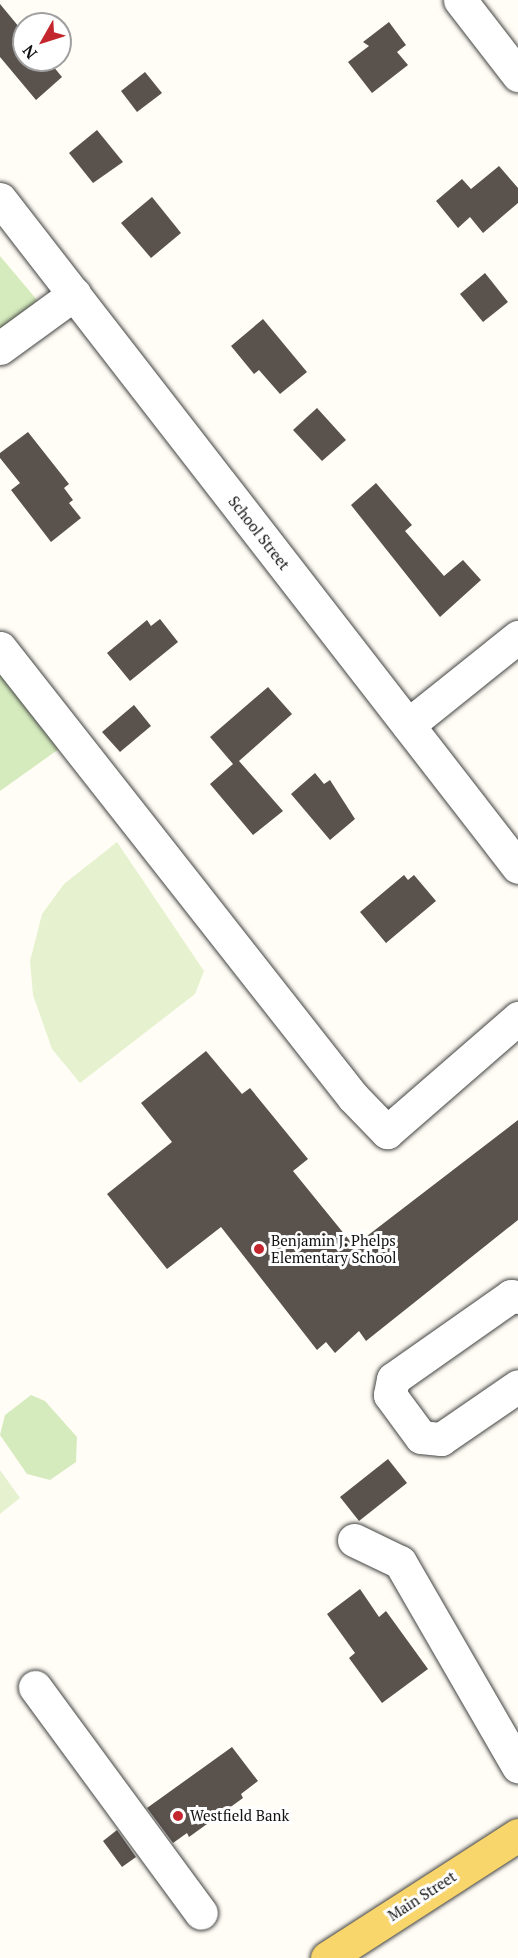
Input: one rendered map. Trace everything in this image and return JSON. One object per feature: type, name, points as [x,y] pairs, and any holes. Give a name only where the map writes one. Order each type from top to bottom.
[{"type":"main road","name":"Main Street","points":[[327,1958],[518,1835]]},
{"type":"street","points":[[460,0],[518,75]]},
{"type":"street","name":"School Street","points":[[0,199],[518,867]]},
{"type":"street","points":[[0,348],[74,294]]},
{"type":"street","points":[[408,724],[518,637]]},
{"type":"street","points":[[0,648],[353,1097],[387,1132],[518,1018]]},
{"type":"street","points":[[518,1297],[511,1296],[393,1379],[390,1395],[421,1437],[441,1439],[518,1386]]},
{"type":"street","points":[[354,1540],[400,1562],[518,1766]]},
{"type":"street","points":[[35,1687],[201,1914]]},
{"type":"green space","points":[[0,256],[48,313],[0,349]]},
{"type":"green space","points":[[0,642],[73,739],[0,791]]},
{"type":"green space","points":[[117,842],[204,971],[195,994],[80,1083],[52,1049],[33,995],[30,961],[42,914],[64,884]]},
{"type":"green space","points":[[31,1395],[45,1401],[77,1437],[76,1462],[50,1480],[27,1474],[0,1435],[5,1415]]},
{"type":"green space","points":[[0,1470],[20,1498],[0,1514]]},
{"type":"building","points":[[0,4],[12,18],[12,71],[0,57]]},
{"type":"building","points":[[389,22],[406,45],[397,52],[408,65],[372,93],[348,62],[369,46],[363,42]]},
{"type":"building","points":[[13,72],[58,72],[62,77],[36,100]]},
{"type":"building","points":[[145,72],[162,93],[137,112],[121,91]]},
{"type":"building","points":[[97,130],[123,162],[93,183],[69,153]]},
{"type":"building","points":[[499,166],[518,188],[518,203],[483,233],[470,217],[458,228],[436,201],[462,179],[471,189]]},
{"type":"building","points":[[152,197],[181,233],[151,258],[121,223]]},
{"type":"building","points":[[485,273],[508,302],[483,322],[460,294]]},
{"type":"building","points":[[263,319],[307,372],[280,394],[259,370],[254,374],[231,346]]},
{"type":"building","points":[[317,408],[346,440],[322,461],[293,430]]},
{"type":"building","points":[[28,432],[69,484],[64,488],[73,500],[69,503],[81,518],[51,542],[11,490],[20,483],[0,458],[0,453]]},
{"type":"building","points":[[376,483],[412,525],[405,531],[444,576],[463,560],[481,580],[440,617],[351,505]]},
{"type":"building","points":[[160,619],[178,642],[130,681],[107,653],[147,620],[151,626]]},
{"type":"building","points":[[268,687],[292,714],[239,761],[283,811],[253,835],[210,784],[233,764],[210,737]]},
{"type":"building","points":[[134,705],[151,726],[120,752],[102,732]]},
{"type":"building","points":[[315,773],[324,784],[330,780],[355,819],[330,840],[291,794]]},
{"type":"building","points":[[404,875],[408,880],[414,875],[436,901],[386,943],[360,912]]},
{"type":"building","points":[[206,1051],[242,1094],[250,1088],[308,1159],[293,1171],[354,1246],[518,1120],[518,1220],[366,1341],[359,1331],[335,1353],[326,1342],[317,1350],[221,1227],[167,1269],[107,1194],[172,1142],[141,1103]]},
{"type":"building","points":[[388,1459],[407,1483],[359,1521],[340,1497]]},
{"type":"building","points":[[360,1589],[379,1617],[386,1611],[428,1669],[382,1703],[349,1658],[355,1653],[327,1614]]},
{"type":"building","name":"Westfield Bank","points":[[232,1747],[258,1781],[241,1794],[243,1798],[189,1837],[187,1833],[173,1843],[147,1808]]},
{"type":"building","points":[[117,1830],[136,1857],[122,1867],[103,1841]]},
{"type":"place","name":"Benjamin J. Phelps Elementary School","points":[[259,1249]]},
{"type":"place","name":"Westfield Bank","points":[[178,1816]]}]
